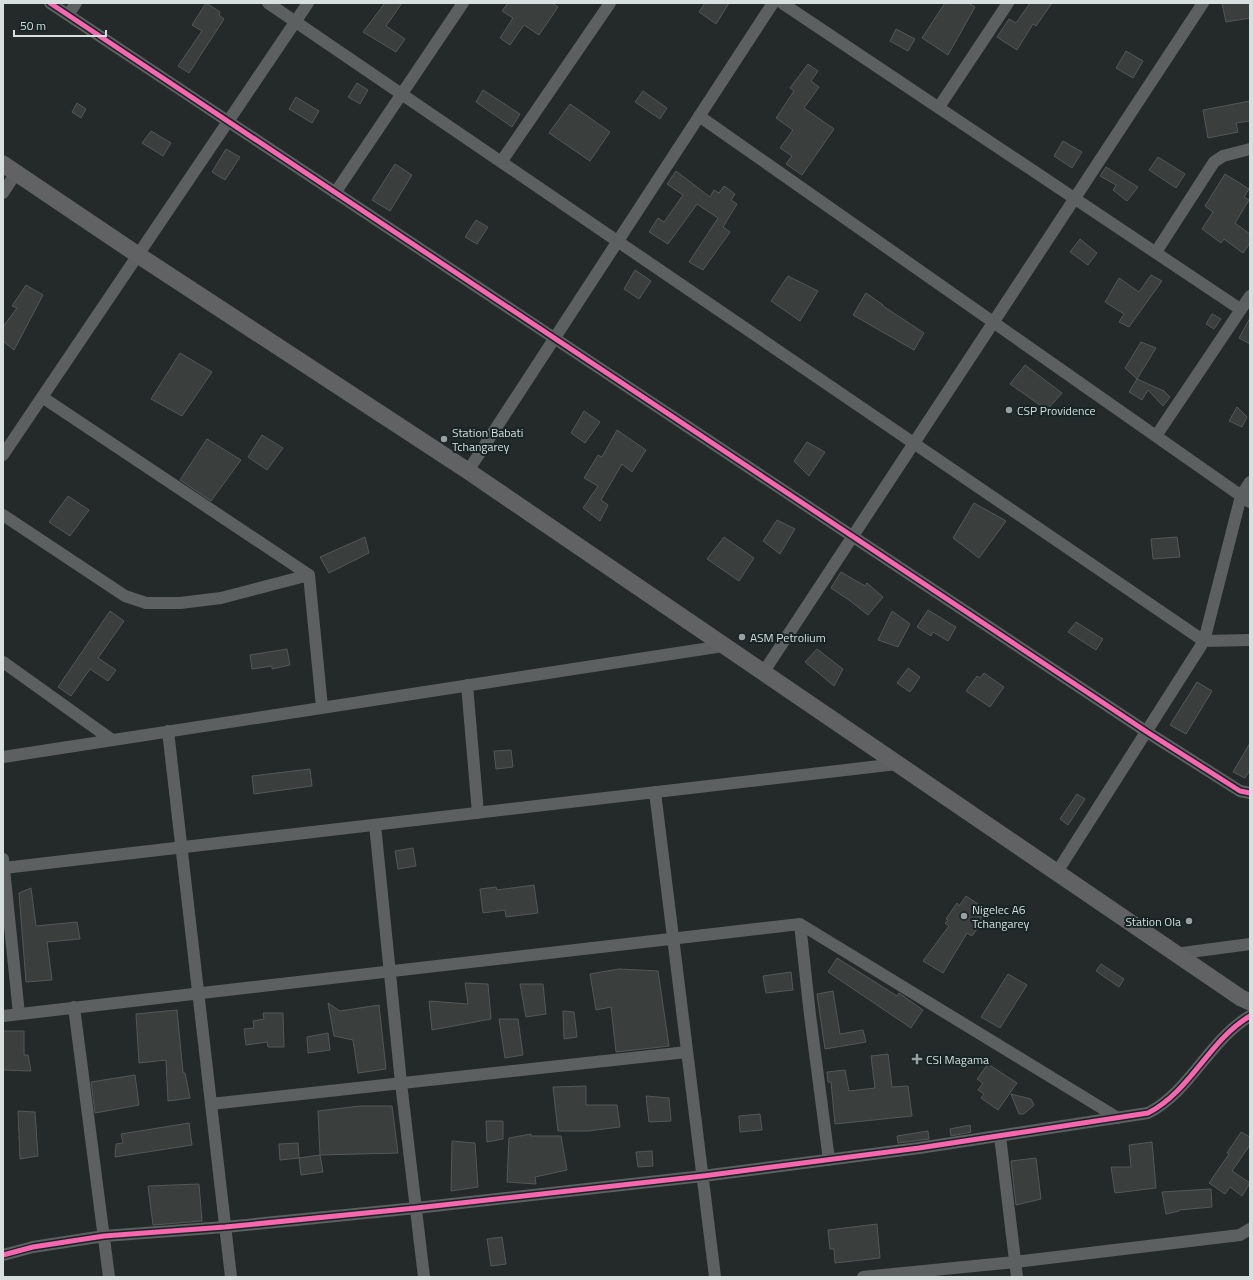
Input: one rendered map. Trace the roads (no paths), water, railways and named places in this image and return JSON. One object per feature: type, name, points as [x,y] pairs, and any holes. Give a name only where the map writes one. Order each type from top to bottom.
[{"type":"main road","points":[[10,168],[138,255],[468,471],[1247,1003]]},
{"type":"street","points":[[50,3],[1147,732],[1240,791],[1250,793]]},
{"type":"street","points":[[68,15],[76,3]]},
{"type":"street","points":[[268,3],[1204,641],[1250,640]]},
{"type":"street","points":[[3,455],[308,3]]},
{"type":"street","points":[[335,193],[463,3]]},
{"type":"street","points":[[501,162],[610,3]]},
{"type":"street","points":[[468,471],[773,3]]},
{"type":"street","points":[[782,3],[1240,309]]},
{"type":"street","points":[[938,107],[1008,3]]},
{"type":"street","points":[[763,673],[1203,3]]},
{"type":"street","points":[[699,116],[1245,499]]},
{"type":"street","points":[[1156,252],[1214,162],[1223,156],[1250,149]]},
{"type":"street","points":[[3,192],[10,168]]},
{"type":"street","points":[[1156,436],[1250,296]]},
{"type":"street","points":[[42,397],[309,575]]},
{"type":"street","points":[[1057,872],[1204,641],[1250,482]]},
{"type":"street","points":[[3,515],[125,596],[146,603],[180,603],[221,598],[309,575]]},
{"type":"street","points":[[309,575],[322,707]]},
{"type":"street","points":[[3,757],[723,646]]},
{"type":"street","points":[[3,662],[112,740]]},
{"type":"street","points":[[467,685],[478,813]]},
{"type":"street","points":[[168,731],[231,1277]]},
{"type":"street","points":[[20,1014],[5,890],[4,863],[181,847],[898,764]]},
{"type":"street","points":[[655,792],[716,1277]]},
{"type":"street","points":[[375,825],[401,1083],[424,1277]]},
{"type":"street","points":[[800,924],[810,1016],[829,1160]]},
{"type":"street","points":[[3,1016],[800,924],[1118,1118]]},
{"type":"street","points":[[1175,954],[1250,944]]},
{"type":"street","points":[[74,1007],[109,1277]]},
{"type":"street","points":[[3,1255],[33,1247],[104,1236],[225,1227],[416,1208],[703,1176],[1000,1136],[1148,1113],[1166,1102],[1234,1026],[1250,1016]]},
{"type":"street","points":[[211,1104],[688,1052]]},
{"type":"street","points":[[1000,1136],[1016,1277]]},
{"type":"street","points":[[863,1277],[1015,1262],[1240,1235],[1250,1230]]},
{"type":"place","name":"CSP Providence","points":[[1009,410]]},
{"type":"place","name":"Station Babati Tchangarey","points":[[444,439]]},
{"type":"place","name":"ASM Petrolium","points":[[742,637]]},
{"type":"place","name":"Nigelec A6 Tchangarey","points":[[964,916]]},
{"type":"place","name":"Station Ola","points":[[1189,921]]},
{"type":"place","name":"CSI Magama","points":[[917,1059]]}]
